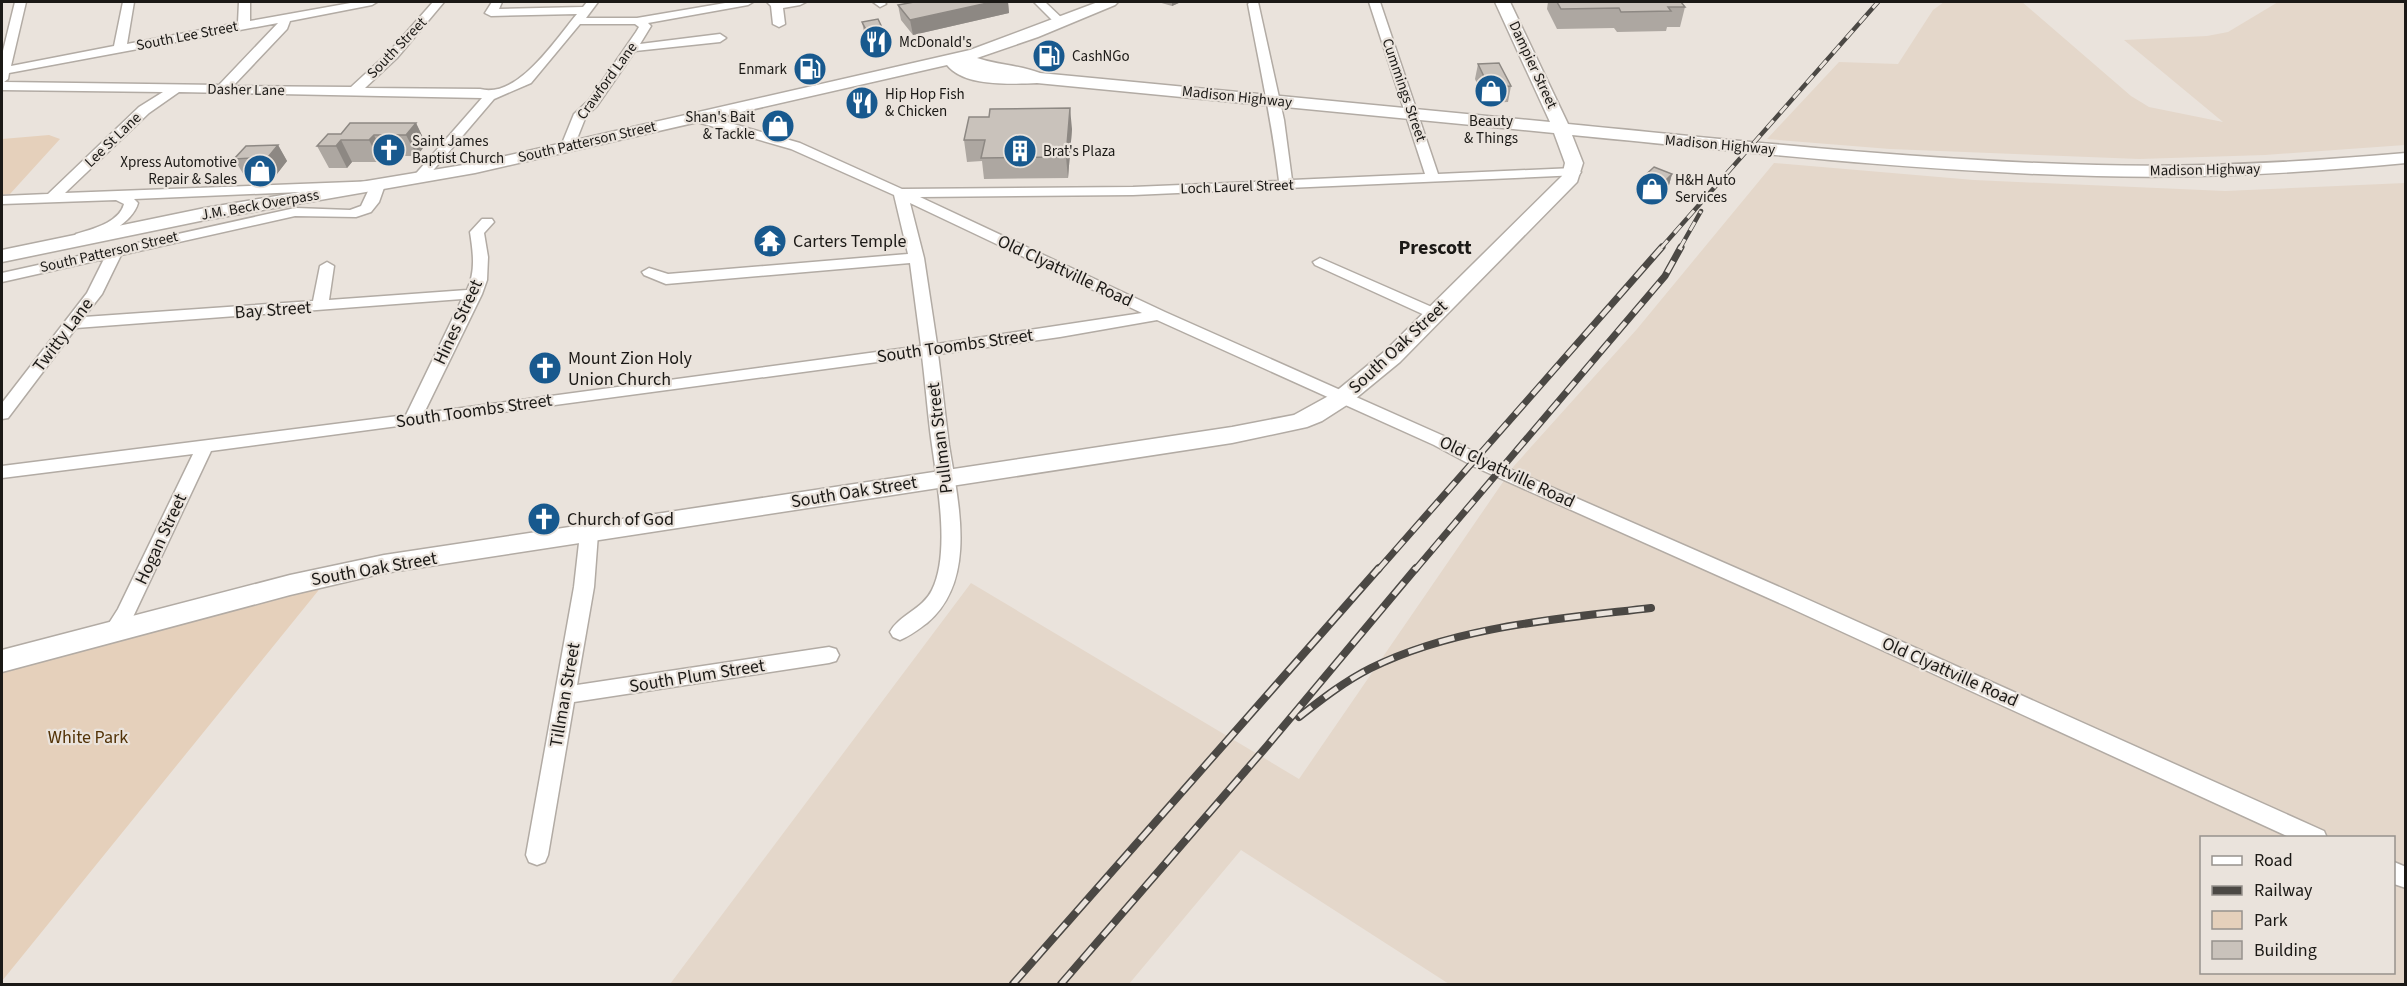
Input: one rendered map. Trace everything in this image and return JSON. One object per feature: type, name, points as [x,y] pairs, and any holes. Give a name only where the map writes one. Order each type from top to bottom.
[{"type":"main road","name":"South Patterson Street","points":[[378,185],[568,146],[991,49],[1110,2]]},
{"type":"main road","name":"Dampier Street","points":[[1503,2],[1555,112],[1561,130]]},
{"type":"main road","points":[[870,77],[986,72],[984,63],[986,53],[991,49]]},
{"type":"main road","name":"Madison Highway","points":[[956,57],[955,65],[961,70],[1561,130],[1877,159],[2026,170],[2212,171],[2305,167],[2406,158]]},
{"type":"main road","points":[[1561,130],[1574,163],[1574,172]]},
{"type":"main road","name":"South Oak Street","points":[[2,661],[353,570],[1232,435],[1299,422],[1342,399],[1392,357],[1555,196],[1574,172]]},
{"type":"main road","name":"J.M. Beck Overpass","points":[[2,256],[205,214],[378,185]]},
{"type":"street","points":[[2,74],[20,2]]},
{"type":"street","points":[[120,49],[128,2]]},
{"type":"street","points":[[244,2],[244,26]]},
{"type":"street","name":"South Lee Street","points":[[2,74],[356,3],[372,2]]},
{"type":"street","name":"South Street","points":[[353,92],[393,55],[439,2]]},
{"type":"street","points":[[497,2],[491,13],[590,6]]},
{"type":"street","points":[[577,21],[638,21],[748,2]]},
{"type":"street","points":[[780,24],[774,3],[800,2]]},
{"type":"street","points":[[1039,2],[1061,23]]},
{"type":"street","name":"Cummings Street","points":[[1374,2],[1433,179]]},
{"type":"street","points":[[1254,4],[1272,101],[1278,120],[1286,185]]},
{"type":"street","points":[[419,178],[490,96],[527,81],[590,6]]},
{"type":"street","points":[[222,90],[283,27],[285,18]]},
{"type":"street","name":"Crawford Lane","points":[[568,146],[580,114],[593,103],[645,26],[638,21]]},
{"type":"street","points":[[632,48],[720,38]]},
{"type":"street","name":"Dasher Lane","points":[[2,86],[480,93],[490,96]]},
{"type":"street","name":"Lee St Lane","points":[[53,197],[144,110],[177,89]]},
{"type":"street","name":"Old Clyattville Road","points":[[695,117],[750,130],[797,146],[1342,399],[2314,836]]},
{"type":"street","name":"Loch Laurel Street","points":[[900,193],[1071,193],[1574,172]]},
{"type":"street","points":[[2,200],[378,185]]},
{"type":"street","name":"South Patterson Street","points":[[2,277],[295,212],[351,214],[366,209],[372,202],[378,185]]},
{"type":"street","name":"Pullman Street","points":[[900,193],[913,235],[930,349],[946,478],[949,540],[945,581],[938,598],[927,612],[900,632]]},
{"type":"street","points":[[62,243],[97,232],[123,218],[131,207],[131,203],[118,195]]},
{"type":"street","name":"Hines Street","points":[[412,420],[474,294],[482,270],[477,232],[487,222]]},
{"type":"street","name":"Twitty Lane","points":[[2,414],[94,294],[116,250]]},
{"type":"street","points":[[649,272],[666,279],[917,258]]},
{"type":"street","points":[[1320,262],[1435,314]]},
{"type":"street","points":[[321,306],[327,266]]},
{"type":"street","name":"Bay Street","points":[[73,323],[474,294]]},
{"type":"street","name":"South Toombs Street","points":[[2,472],[412,420],[1159,315]]},
{"type":"street","name":"Hogan Street","points":[[114,631],[126,612],[205,446]]},
{"type":"street","name":"Tillman Street","points":[[537,855],[584,587],[589,534]]},
{"type":"street","name":"South Plum Street","points":[[565,695],[829,655]]},
{"type":"shaded area","points":[[1944,2],[2022,2],[2131,96],[2149,107],[2223,122],[2124,40],[2207,36],[2228,32],[2278,2],[2405,2],[2405,145],[2265,155],[2139,159],[1890,149],[1767,139],[1839,62],[1898,64],[1933,10]]},
{"type":"shaded area","points":[[1774,163],[1974,180],[2225,191],[2405,183],[2405,984],[1449,984],[1241,850],[1129,984],[670,984],[971,583],[1299,779],[1514,466],[1637,329]]},
{"type":"green space","points":[[49,135],[60,139],[10,194],[2,195],[2,139]]},
{"type":"green space","name":"White Park","points":[[322,586],[2,981],[2,671]]},
{"type":"building","points":[[914,2],[992,2],[910,20],[898,5]]},
{"type":"building","points":[[1557,2],[1681,2],[1685,7],[1668,7],[1671,11],[1621,12],[1619,8],[1561,9]]},
{"type":"building","points":[[878,19],[886,36],[871,39],[862,22]]},
{"type":"building","points":[[1499,63],[1511,86],[1489,87],[1478,64]]},
{"type":"building","points":[[1070,108],[1066,157],[981,158],[985,140],[964,140],[969,117],[989,117],[990,109]]},
{"type":"building","points":[[350,123],[416,123],[406,135],[374,135],[369,140],[341,140],[336,146],[317,146],[328,134],[341,134]]},
{"type":"building","points":[[278,145],[264,162],[248,163],[252,158],[234,159],[246,146]]},
{"type":"building","points":[[1654,167],[1672,174],[1657,189],[1638,182]]},
{"type":"railway","points":[[1661,248],[1878,2]]},
{"type":"railway","points":[[1680,248],[1701,211]]},
{"type":"railway","points":[[1378,570],[1662,247]]},
{"type":"railway","points":[[1415,570],[1665,276],[1681,247]]},
{"type":"railway","points":[[1013,984],[1379,568]]},
{"type":"railway","points":[[1061,984],[1267,746],[1416,568]]},
{"type":"railway","points":[[1299,717],[1361,673],[1438,642],[1508,626],[1651,608]]},
{"type":"place","name":"McDonald's","points":[[876,42]]},
{"type":"place","name":"CashNGo","points":[[1049,56]]},
{"type":"place","name":"Enmark","points":[[810,69]]},
{"type":"place","name":"Beauty & Things","points":[[1491,91]]},
{"type":"place","name":"Hip Hop Fish & Chicken","points":[[862,103]]},
{"type":"place","name":"Shan's Bait & Tackle","points":[[778,126]]},
{"type":"place","name":"Saint James Baptist Church","points":[[389,150]]},
{"type":"place","name":"Brat's Plaza","points":[[1020,151]]},
{"type":"place","name":"Xpress Automotive Repair & Sales","points":[[260,171]]},
{"type":"place","name":"H&H Auto Services","points":[[1652,189]]},
{"type":"place","name":"Carters Temple","points":[[770,241]]},
{"type":"place","name":"Mount Zion Holy Union Church","points":[[545,368]]},
{"type":"place","name":"Church of God","points":[[544,519]]},
{"type":"district","name":"Prescott","points":[[1435,248]]}]
